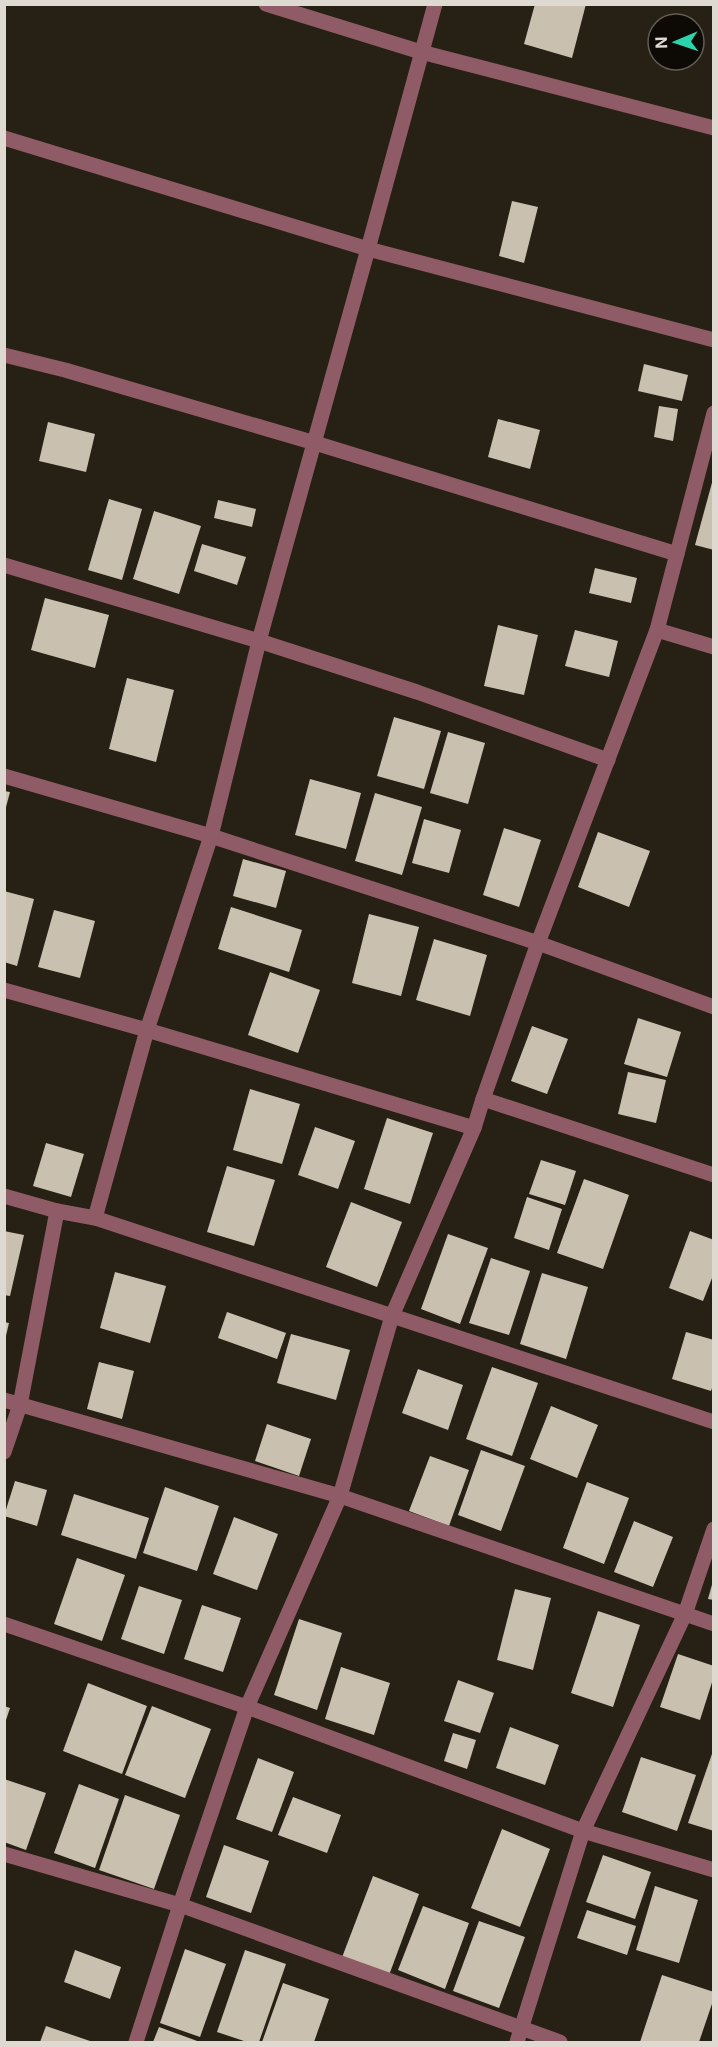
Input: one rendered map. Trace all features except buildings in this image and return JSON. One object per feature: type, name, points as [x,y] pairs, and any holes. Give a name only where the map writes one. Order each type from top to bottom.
[{"type":"street","points":[[266,4],[422,51],[714,128]]},
{"type":"street","points":[[95,1218],[147,1030],[211,836],[259,641],[435,4]]},
{"type":"street","points":[[4,138],[368,249],[714,340]]},
{"type":"street","points":[[4,355],[64,370],[315,443],[677,554]]},
{"type":"street","points":[[136,2043],[247,1707],[340,1496],[392,1316],[474,1128],[538,942],[657,630],[714,413]]},
{"type":"street","points":[[4,565],[259,641],[417,692],[608,760]]},
{"type":"street","points":[[657,630],[714,647]]},
{"type":"street","points":[[4,776],[211,836],[538,942],[714,1007]]},
{"type":"street","points":[[4,990],[147,1030],[474,1128]]},
{"type":"street","points":[[483,1099],[714,1175]]},
{"type":"street","points":[[4,1196],[57,1211],[95,1218],[714,1422]]},
{"type":"street","points":[[4,1452],[20,1405],[57,1211]]},
{"type":"street","points":[[4,1400],[340,1496],[714,1624]]},
{"type":"street","points":[[519,2036],[583,1831],[685,1614],[714,1528]]},
{"type":"street","points":[[4,1624],[247,1707],[583,1831],[714,1870]]},
{"type":"street","points":[[4,1854],[180,1905],[519,2036],[560,2043]]}]
